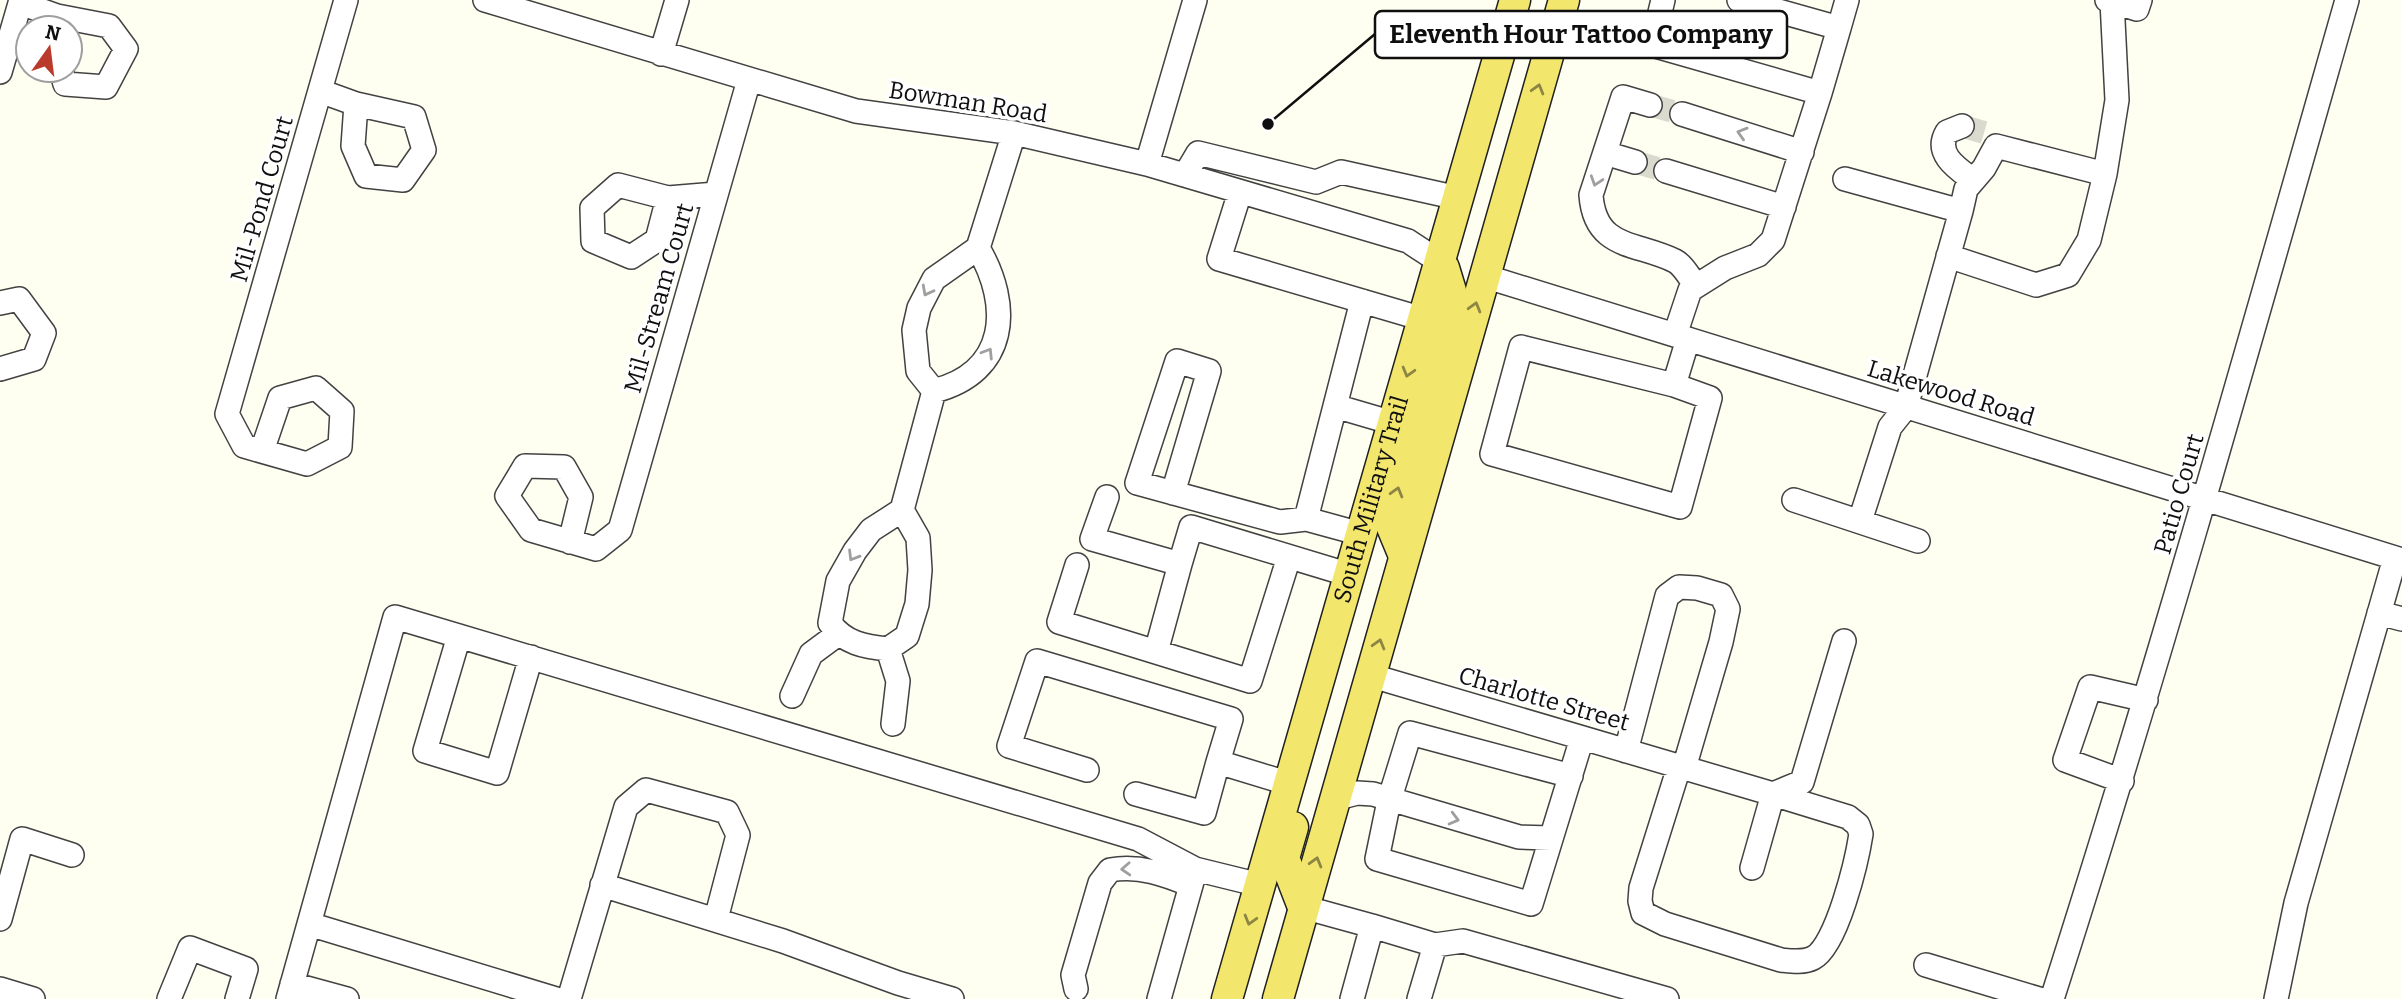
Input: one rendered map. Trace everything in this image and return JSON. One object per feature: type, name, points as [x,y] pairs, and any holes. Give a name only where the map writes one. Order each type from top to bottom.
[{"type":"main road","name":"South Military Trail","points":[[1278,999],[1563,0]]},
{"type":"main road","name":"South Military Trail","points":[[1227,999],[1513,6]]},
{"type":"main road","points":[[1484,276],[1470,262],[1462,243],[1462,235],[1513,43],[1513,6]]},
{"type":"main road","points":[[1404,556],[1389,520],[1447,314],[1451,291],[1440,262]]},
{"type":"main road","points":[[1303,907],[1284,858],[1359,596],[1350,575]]},
{"type":"street","name":"Mil-Pond Court","points":[[262,451],[244,446],[227,414],[346,0]]},
{"type":"street","name":"Bowman Road","points":[[485,0],[856,111],[1014,133],[1147,164],[1408,241],[1440,262]]},
{"type":"street","points":[[661,54],[677,0]]},
{"type":"street","points":[[1147,164],[1195,0]]},
{"type":"street","points":[[1662,0],[1652,45],[1820,93]]},
{"type":"street","points":[[1739,0],[1839,28]]},
{"type":"street","points":[[1674,385],[1690,290],[1725,268],[1758,255],[1773,240],[1847,0]]},
{"type":"street","points":[[1948,256],[2036,285],[2068,275],[2089,240],[2105,174],[2117,100],[2110,1],[2137,9],[2140,0]]},
{"type":"street","name":"Patio Court","points":[[2052,999],[2146,700],[2347,0]]},
{"type":"street","points":[[0,72],[20,2],[42,14]]},
{"type":"street","points":[[65,84],[106,87],[126,49],[109,26],[84,24]]},
{"type":"street","name":"Mil-Stream Court","points":[[570,542],[596,550],[620,530],[749,80]]},
{"type":"street","points":[[320,91],[356,104]]},
{"type":"street","points":[[1650,105],[1623,97],[1591,195],[1598,225],[1612,238],[1678,262],[1696,286]]},
{"type":"street","points":[[1682,114],[1802,152]]},
{"type":"street","points":[[1962,126],[1947,132],[1944,147],[1946,156],[1973,180]]},
{"type":"street","points":[[934,391],[918,371],[914,330],[919,308],[934,279],[978,248],[1014,133]]},
{"type":"street","points":[[1860,521],[1890,427],[1906,407],[1966,189],[1973,180],[1991,140],[2105,174]]},
{"type":"street","points":[[1185,175],[1198,152],[1316,182],[1341,173],[1458,198]]},
{"type":"street","points":[[1605,153],[1635,162]]},
{"type":"street","points":[[1666,172],[1784,207]]},
{"type":"street","points":[[1845,179],[1961,211]]},
{"type":"street","points":[[1240,192],[1219,259],[1423,319]]},
{"type":"street","points":[[668,198],[716,194]]},
{"type":"street","points":[[934,391],[957,385],[980,365],[995,342],[1000,304],[993,273],[978,248]]},
{"type":"street","name":"Lakewood Road","points":[[1484,276],[2399,559]]},
{"type":"street","points":[[0,303],[19,299],[44,333],[34,359],[0,369]]},
{"type":"street","points":[[1306,519],[1362,301]]},
{"type":"street","points":[[1521,347],[1674,385],[1710,398],[1680,507],[1492,454],[1521,347]]},
{"type":"street","points":[[1173,493],[1209,371],[1177,361],[1137,483],[1173,493],[1280,522],[1306,519],[1362,534]]},
{"type":"street","points":[[901,510],[918,538],[920,570],[917,604],[907,636],[888,649],[852,642],[838,634],[830,623],[838,581],[871,530],[901,510],[934,391]]},
{"type":"street","points":[[1335,406],[1393,423]]},
{"type":"street","points":[[1107,497],[1092,540],[1180,564]]},
{"type":"street","points":[[1794,500],[1918,541]]},
{"type":"street","points":[[1156,652],[1191,527],[1350,575]]},
{"type":"street","points":[[1077,565],[1059,622],[1250,681],[1289,556]]},
{"type":"street","points":[[2276,999],[2296,903],[2379,612],[2399,559]]},
{"type":"street","points":[[1626,751],[1667,596],[1679,587],[1698,588],[1721,595],[1728,609],[1696,730],[1689,770]]},
{"type":"street","points":[[2379,612],[2402,619]]},
{"type":"street","points":[[347,999],[290,992],[395,617],[1138,839],[1193,877]]},
{"type":"street","points":[[792,695],[811,654],[838,634]]},
{"type":"street","points":[[459,636],[425,751],[497,773],[531,657]]},
{"type":"street","points":[[1752,868],[1773,794],[1802,782],[1844,641]]},
{"type":"street","points":[[888,649],[898,681],[893,724]]},
{"type":"street","points":[[1087,770],[1009,746],[1037,660],[1231,719],[1204,813],[1136,794]]},
{"type":"street","name":"Charlotte Street","points":[[1369,676],[1583,738],[1848,817],[1858,825],[1861,834],[1832,935],[1813,958],[1799,962],[1781,960],[1690,932],[1643,913],[1641,888],[1689,770]]},
{"type":"street","points":[[2122,781],[2066,760],[2090,687],[2146,700]]},
{"type":"street","points":[[1571,776],[1410,733],[1389,801],[1377,859],[1531,904],[1583,738]]},
{"type":"street","points":[[1218,762],[1290,784]]},
{"type":"street","points":[[569,999],[626,807],[646,790],[727,812],[738,835],[716,919]]},
{"type":"street","points":[[1334,799],[1357,793],[1373,794],[1389,801],[1520,837],[1551,838]]},
{"type":"street","points":[[0,919],[22,839],[72,855]]},
{"type":"street","points":[[1078,996],[1073,975],[1100,883],[1110,870],[1131,867],[1166,875],[1260,885]]},
{"type":"street","points":[[1159,999],[1193,877]]},
{"type":"street","points":[[602,885],[716,919],[898,983],[952,999]]},
{"type":"street","points":[[1303,907],[1435,945],[1463,941],[1667,999]]},
{"type":"street","points":[[309,924],[556,999]]},
{"type":"street","points":[[1352,999],[1372,926]]},
{"type":"street","points":[[1419,999],[1435,945]]},
{"type":"street","points":[[169,999],[190,948],[246,969],[237,999]]},
{"type":"street","points":[[1926,965],[2039,999]]},
{"type":"street","points":[[0,989],[33,999]]},
{"type":"tunnel","points":[[1650,105],[1682,114]]},
{"type":"tunnel","points":[[1962,126],[1986,133]]},
{"type":"tunnel","points":[[1635,162],[1666,171]]},
{"type":"place","name":"Eleventh Hour Tattoo Company","points":[[1268,124]]}]
